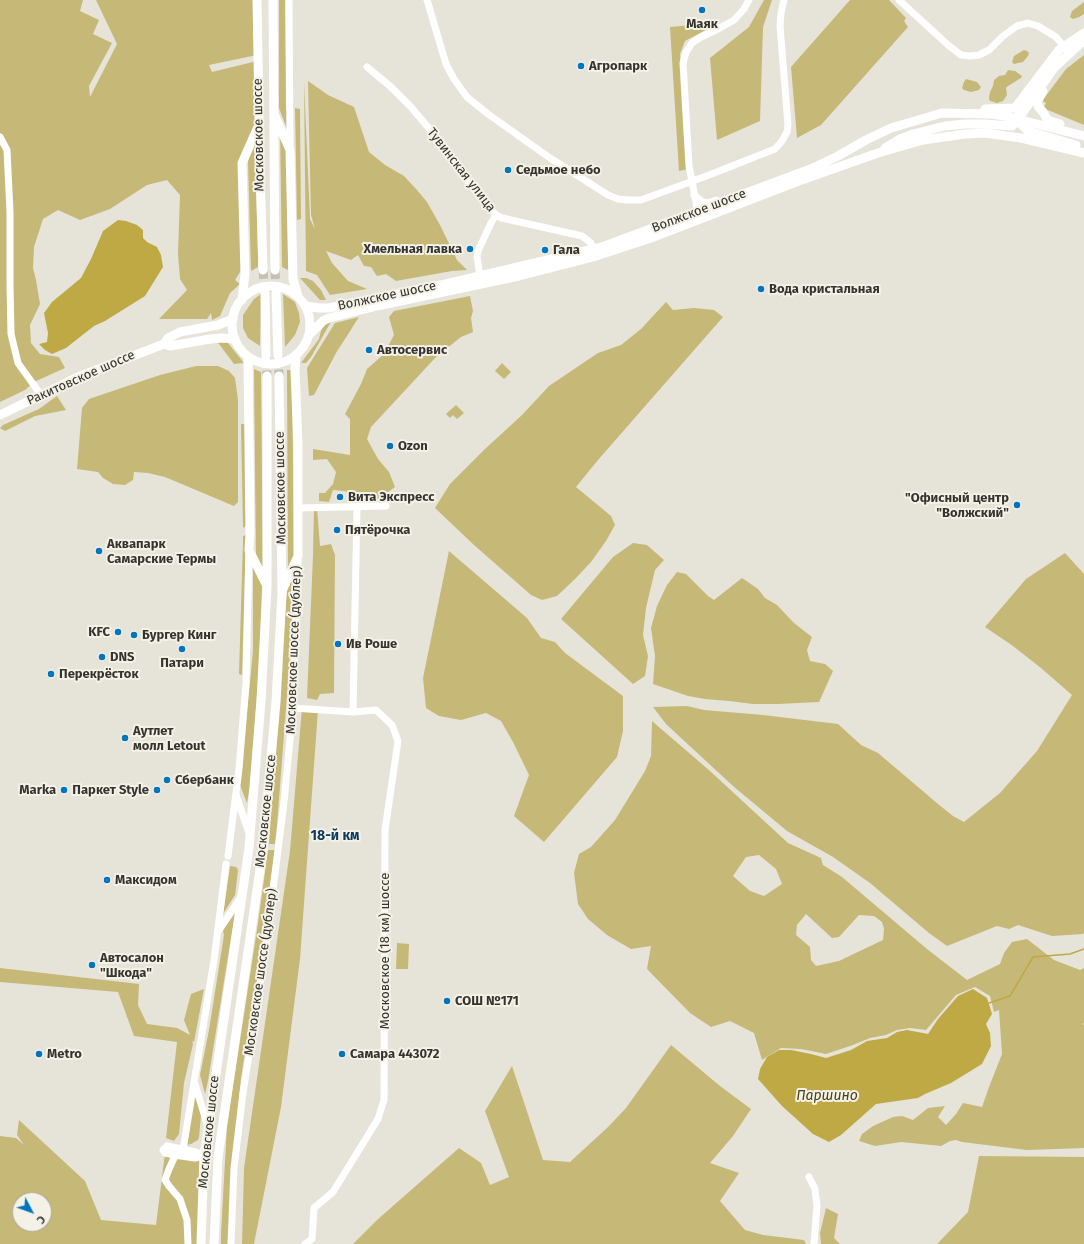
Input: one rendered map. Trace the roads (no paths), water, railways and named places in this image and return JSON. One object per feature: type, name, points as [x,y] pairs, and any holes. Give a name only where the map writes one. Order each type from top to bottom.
[{"type":"main road","name":"Московское шоссе","points":[[257,0],[263,270]]},
{"type":"main road","name":"Московское шоссе","points":[[272,0],[275,270]]},
{"type":"main road","points":[[878,153],[898,140],[929,129],[965,124],[1012,126],[1066,50],[1082,38]]},
{"type":"main road","points":[[1082,38],[1039,97],[1037,102],[1047,119],[1067,127],[1082,136]]},
{"type":"main road","points":[[942,113],[958,110],[1015,108],[1059,50],[1066,50]]},
{"type":"main road","points":[[273,113],[290,150],[293,279],[298,296]]},
{"type":"main road","name":"Волжское шоссе","points":[[308,336],[323,321],[332,317],[593,257],[667,232],[743,194],[820,165],[891,128],[942,113],[991,114],[1019,117],[1082,136]]},
{"type":"main road","points":[[1019,117],[1024,128],[1028,132],[1084,148]]},
{"type":"main road","points":[[242,300],[245,274],[242,163],[259,126]]},
{"type":"main road","name":"Волжское шоссе","points":[[306,306],[329,308],[446,284],[593,249],[697,212],[711,211],[878,153],[923,140],[944,136],[985,133],[1022,138],[1084,154]]},
{"type":"main road","points":[[268,287],[279,290],[290,290],[298,296],[306,306],[310,321],[308,336],[301,350],[296,355],[264,364],[248,357],[241,349],[235,339],[232,328],[233,319],[236,309],[242,300],[254,292],[268,287]]},
{"type":"main road","points":[[279,290],[281,359]]},
{"type":"main road","points":[[265,293],[266,357]]},
{"type":"main road","name":"Ракитовское шоссе","points":[[0,415],[78,377],[164,344],[168,338],[180,332],[218,325],[233,319]]},
{"type":"main road","name":"Ракитовское шоссе","points":[[164,344],[170,346],[210,339],[235,339]]},
{"type":"main road","points":[[282,593],[298,556],[296,355]]},
{"type":"main road","points":[[248,357],[249,550],[268,587]]},
{"type":"main road","name":"Московское шоссе","points":[[201,1244],[204,1156],[243,895],[250,836],[262,701],[268,587],[267,376]]},
{"type":"main road","name":"Московское шоссе","points":[[214,1244],[218,1157],[261,864],[276,702],[282,593],[279,376]]},
{"type":"main road","points":[[247,862],[261,864]]},
{"type":"main road","points":[[204,1156],[218,1157]]},
{"type":"street","points":[[289,0],[290,150]]},
{"type":"street","points":[[427,0],[446,64],[460,88],[476,105],[550,158],[608,195],[627,200],[641,200],[692,182],[775,149],[782,141],[787,132],[788,125],[780,26],[784,0]]},
{"type":"street","points":[[667,232],[679,224],[692,219],[696,216],[697,212],[689,166],[683,76],[683,63],[686,52],[692,43],[701,37],[734,20],[744,9],[749,0]]},
{"type":"street","points":[[898,0],[948,45],[962,55],[979,55],[989,50],[1003,36],[1017,26],[1028,23],[1038,26],[1056,37],[1066,50]]},
{"type":"street","name":"Тувинская улица","points":[[368,67],[411,107],[432,132],[462,175],[496,215],[502,218],[582,236],[591,243],[593,249]]},
{"type":"street","points":[[0,137],[7,150],[10,212],[11,334],[18,363],[41,395]]},
{"type":"street","points":[[694,194],[699,199],[707,202],[733,194],[743,194]]},
{"type":"street","points":[[676,220],[692,206],[694,194]]},
{"type":"street","points":[[480,276],[477,258],[478,251],[496,215]]},
{"type":"street","points":[[298,508],[386,506]]},
{"type":"street","points":[[353,712],[357,507]]},
{"type":"street","points":[[228,856],[236,793],[246,683],[249,550]]},
{"type":"street","name":"Московское шоссе (дублер)","points":[[231,1244],[234,1168],[243,1093],[266,953],[279,850],[293,708],[298,556]]},
{"type":"street","name":"Московское (18 км) шоссе","points":[[293,708],[353,712],[376,710],[392,726],[398,741],[385,830],[384,1100],[378,1119],[333,1192],[314,1208],[312,1239],[305,1244]]},
{"type":"street","points":[[236,793],[250,836]]},
{"type":"street","points":[[183,1150],[210,989],[226,864]]},
{"type":"street","points":[[218,932],[243,895]]},
{"type":"street","points":[[194,1082],[208,1127]]},
{"type":"street","points":[[167,1146],[196,1152],[204,1156],[195,1158],[175,1156],[165,1153],[163,1150],[167,1146]]},
{"type":"street","points":[[175,1156],[166,1180],[168,1186],[180,1200],[187,1220],[188,1244]]},
{"type":"street","points":[[809,1177],[815,1189],[817,1206],[814,1244]]},
{"type":"water","points":[[118,220],[137,225],[143,230],[143,238],[147,242],[157,247],[161,255],[163,267],[145,296],[105,321],[94,326],[66,348],[52,354],[39,344],[47,342],[48,333],[44,313],[52,302],[81,278],[103,231]]},
{"type":"water","name":"Паршино","points":[[973,989],[987,998],[992,1014],[986,1024],[990,1033],[991,1046],[982,1064],[951,1083],[918,1098],[876,1104],[841,1135],[829,1142],[813,1134],[782,1106],[758,1079],[760,1069],[767,1057],[779,1050],[791,1050],[826,1058],[851,1050],[867,1041],[887,1038],[897,1032],[907,1030],[928,1034],[938,1019],[958,996]]},
{"type":"waterway","points":[[989,1003],[1010,996],[1033,957],[1070,954],[1084,949]]},
{"type":"tunnel","points":[[263,270],[265,293]]},
{"type":"tunnel","points":[[275,270],[276,292]]},
{"type":"tunnel","points":[[278,356],[279,376]]},
{"type":"tunnel","points":[[266,357],[267,376]]},
{"type":"place","name":"Маяк","points":[[702,10]]},
{"type":"place","name":"Агропарк","points":[[581,66]]},
{"type":"place","name":"Седьмое небо","points":[[508,170]]},
{"type":"place","name":"Хмельная лавка","points":[[470,249]]},
{"type":"place","name":"Гала","points":[[545,250]]},
{"type":"place","name":"Вода кристальная","points":[[761,289]]},
{"type":"place","name":"Автосервис","points":[[369,350]]},
{"type":"place","name":"Ozon","points":[[390,446]]},
{"type":"place","name":"Вита Экспресс","points":[[340,497]]},
{"type":"place","name":"\"Офисный центр \"Волжский\"","points":[[1017,505]]},
{"type":"place","name":"Пятёрочка","points":[[337,530]]},
{"type":"place","name":"Аквапарк Самарские Термы","points":[[99,551]]},
{"type":"place","name":"KFC","points":[[118,632]]},
{"type":"place","name":"Бургер Кинг","points":[[134,635]]},
{"type":"place","name":"Ив Роше","points":[[338,644]]},
{"type":"place","name":"Патари","points":[[182,649]]},
{"type":"place","name":"DNS","points":[[102,657]]},
{"type":"place","name":"Перекрёсток","points":[[51,674]]},
{"type":"place","name":"Аутлет молл Letout","points":[[125,738]]},
{"type":"place","name":"Сбербанк","points":[[167,780]]},
{"type":"place","name":"Marka","points":[[64,790]]},
{"type":"place","name":"Паркет Style","points":[[157,790]]},
{"type":"place","name":"Максидом","points":[[107,880]]},
{"type":"place","name":"Автосалон \"Шкода\"","points":[[92,965]]},
{"type":"place","name":"СОШ №171","points":[[447,1001]]},
{"type":"place","name":"Metro","points":[[39,1054]]},
{"type":"place","name":"Самара 443072","points":[[342,1054]]},
{"type":"district","name":"18-й км","points":[[335,836]]}]
